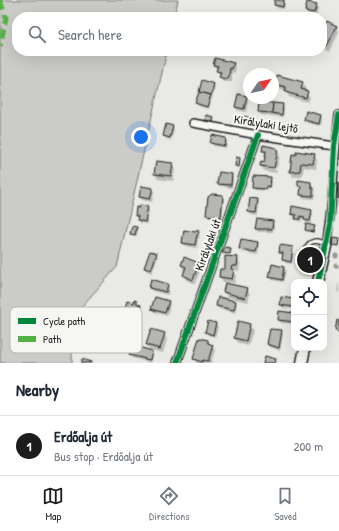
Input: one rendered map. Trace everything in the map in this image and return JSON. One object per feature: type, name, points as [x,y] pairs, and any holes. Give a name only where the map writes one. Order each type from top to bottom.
[{"type":"street","points":[[319,279],[331,213],[339,115]]},
{"type":"street","name":"Királylaki lejtő","points":[[193,123],[258,135],[336,141]]},
{"type":"street","name":"Királylaki út","points":[[177,363],[258,135]]},
{"type":"street","points":[[302,363],[304,351]]},
{"type":"lane","points":[[321,269],[308,256],[306,248],[309,244],[315,241],[320,241],[326,246]]},
{"type":"shaded area","points":[[0,0],[178,0],[175,12],[12,12],[12,56],[166,56],[117,267],[81,307],[10,307],[10,353],[72,353],[72,363],[0,363]]},
{"type":"building","points":[[275,0],[284,0],[283,7],[274,5]]},
{"type":"building","points":[[307,2],[317,4],[314,12],[305,11]]},
{"type":"building","points":[[327,21],[337,26],[327,46]]},
{"type":"building","points":[[215,58],[234,63],[232,69],[230,68],[229,77],[225,79],[219,77],[221,72],[216,71],[218,66],[213,65]]},
{"type":"building","points":[[279,76],[303,82],[301,89],[308,91],[306,98],[285,92],[286,87],[279,85]]},
{"type":"building","points":[[202,80],[214,84],[211,95],[199,92]]},
{"type":"building","points":[[199,92],[211,95],[207,107],[195,103]]},
{"type":"building","points":[[238,94],[243,95],[243,104],[245,104],[244,109],[235,107]]},
{"type":"building","points":[[259,104],[273,104],[272,113],[258,112]]},
{"type":"building","points":[[273,104],[283,104],[282,115],[272,113]]},
{"type":"building","points":[[306,111],[321,115],[319,124],[304,120]]},
{"type":"building","points":[[206,115],[214,117],[213,122],[205,120]]},
{"type":"building","points":[[243,116],[252,118],[251,123],[242,122]]},
{"type":"building","points":[[166,124],[173,126],[170,138],[163,136]]},
{"type":"building","points":[[212,135],[226,138],[225,146],[210,143]]},
{"type":"building","points":[[263,145],[277,148],[276,150],[278,150],[274,168],[260,166],[261,161],[264,162],[266,151],[262,151]]},
{"type":"building","points":[[296,151],[315,154],[313,164],[301,163],[300,171],[290,172],[292,154],[296,155]]},
{"type":"building","points":[[236,157],[240,158],[239,167],[235,166]]},
{"type":"building","points":[[156,161],[173,163],[171,176],[154,174]]},
{"type":"building","points":[[219,172],[232,174],[231,185],[217,184]]},
{"type":"building","points":[[253,176],[271,177],[270,187],[266,186],[266,189],[252,188]]},
{"type":"building","points":[[298,180],[311,182],[313,196],[300,195],[301,186],[298,186]]},
{"type":"building","points":[[339,182],[339,199],[337,198]]},
{"type":"building","points":[[141,186],[153,188],[150,199],[139,197]]},
{"type":"building","points":[[212,194],[223,195],[221,217],[206,215],[208,197]]},
{"type":"building","points":[[250,198],[258,199],[256,213],[248,212]]},
{"type":"building","points":[[140,205],[148,206],[145,222],[137,220],[138,216],[135,216],[136,207],[139,208]]},
{"type":"building","points":[[292,206],[312,210],[310,221],[304,220],[304,217],[300,216],[300,219],[295,219],[296,215],[291,214]]},
{"type":"building","points":[[257,219],[273,221],[272,229],[255,229]]},
{"type":"building","points":[[306,224],[315,226],[313,232],[305,230]]},
{"type":"building","points":[[132,226],[137,227],[135,235],[130,234]]},
{"type":"building","points":[[184,230],[195,232],[198,230],[199,233],[197,235],[195,245],[182,243]]},
{"type":"building","points":[[333,238],[339,239],[338,246],[332,245]]},
{"type":"building","points":[[241,239],[258,242],[256,252],[239,249]]},
{"type":"building","points":[[280,245],[293,247],[291,262],[282,260],[283,253],[279,253]]},
{"type":"building","points":[[225,247],[231,248],[230,254],[222,253]]},
{"type":"building","points":[[150,251],[157,253],[151,270],[144,268]]},
{"type":"building","points":[[225,256],[238,257],[237,266],[232,266],[231,269],[234,270],[232,279],[219,277],[220,269],[225,269]]},
{"type":"building","points":[[184,257],[199,263],[193,280],[183,275],[186,267],[181,265]]},
{"type":"building","points":[[272,264],[284,267],[282,280],[269,277]]},
{"type":"building","points":[[151,279],[168,284],[166,292],[149,288]]},
{"type":"building","points":[[225,283],[248,288],[245,298],[223,292]]},
{"type":"building","points":[[155,297],[169,301],[165,313],[151,309]]},
{"type":"building","points":[[218,297],[236,301],[234,310],[216,306]]},
{"type":"building","points":[[281,297],[291,299],[291,307],[280,305]]},
{"type":"building","points":[[134,300],[137,301],[137,304],[141,305],[141,307],[125,307],[127,301],[134,303]]},
{"type":"building","points":[[279,311],[291,313],[291,322],[278,320]]},
{"type":"building","points":[[337,320],[339,321],[339,332],[335,331]]},
{"type":"building","points":[[208,321],[216,323],[213,335],[205,332]]},
{"type":"building","points":[[238,321],[250,324],[246,341],[234,338]]},
{"type":"building","points":[[151,329],[165,333],[160,349],[146,345]]},
{"type":"building","points":[[270,329],[282,330],[279,348],[267,344]]},
{"type":"building","points":[[199,338],[208,340],[208,343],[213,345],[208,361],[203,360],[202,362],[193,359]]},
{"type":"building","points":[[142,348],[152,351],[150,360],[129,355],[130,353],[142,353]]},
{"type":"building","points":[[265,356],[276,359],[275,363],[263,363]]},
{"type":"building","points":[[82,359],[91,362],[91,363],[81,363]]},
{"type":"marked path","points":[[0,0],[6,18],[0,46]]},
{"type":"cycle path","points":[[319,279],[330,225],[334,146],[339,115]]},
{"type":"cycle path","points":[[177,363],[258,135]]},
{"type":"place","name":"Erdőalja út","points":[[310,260]]}]
